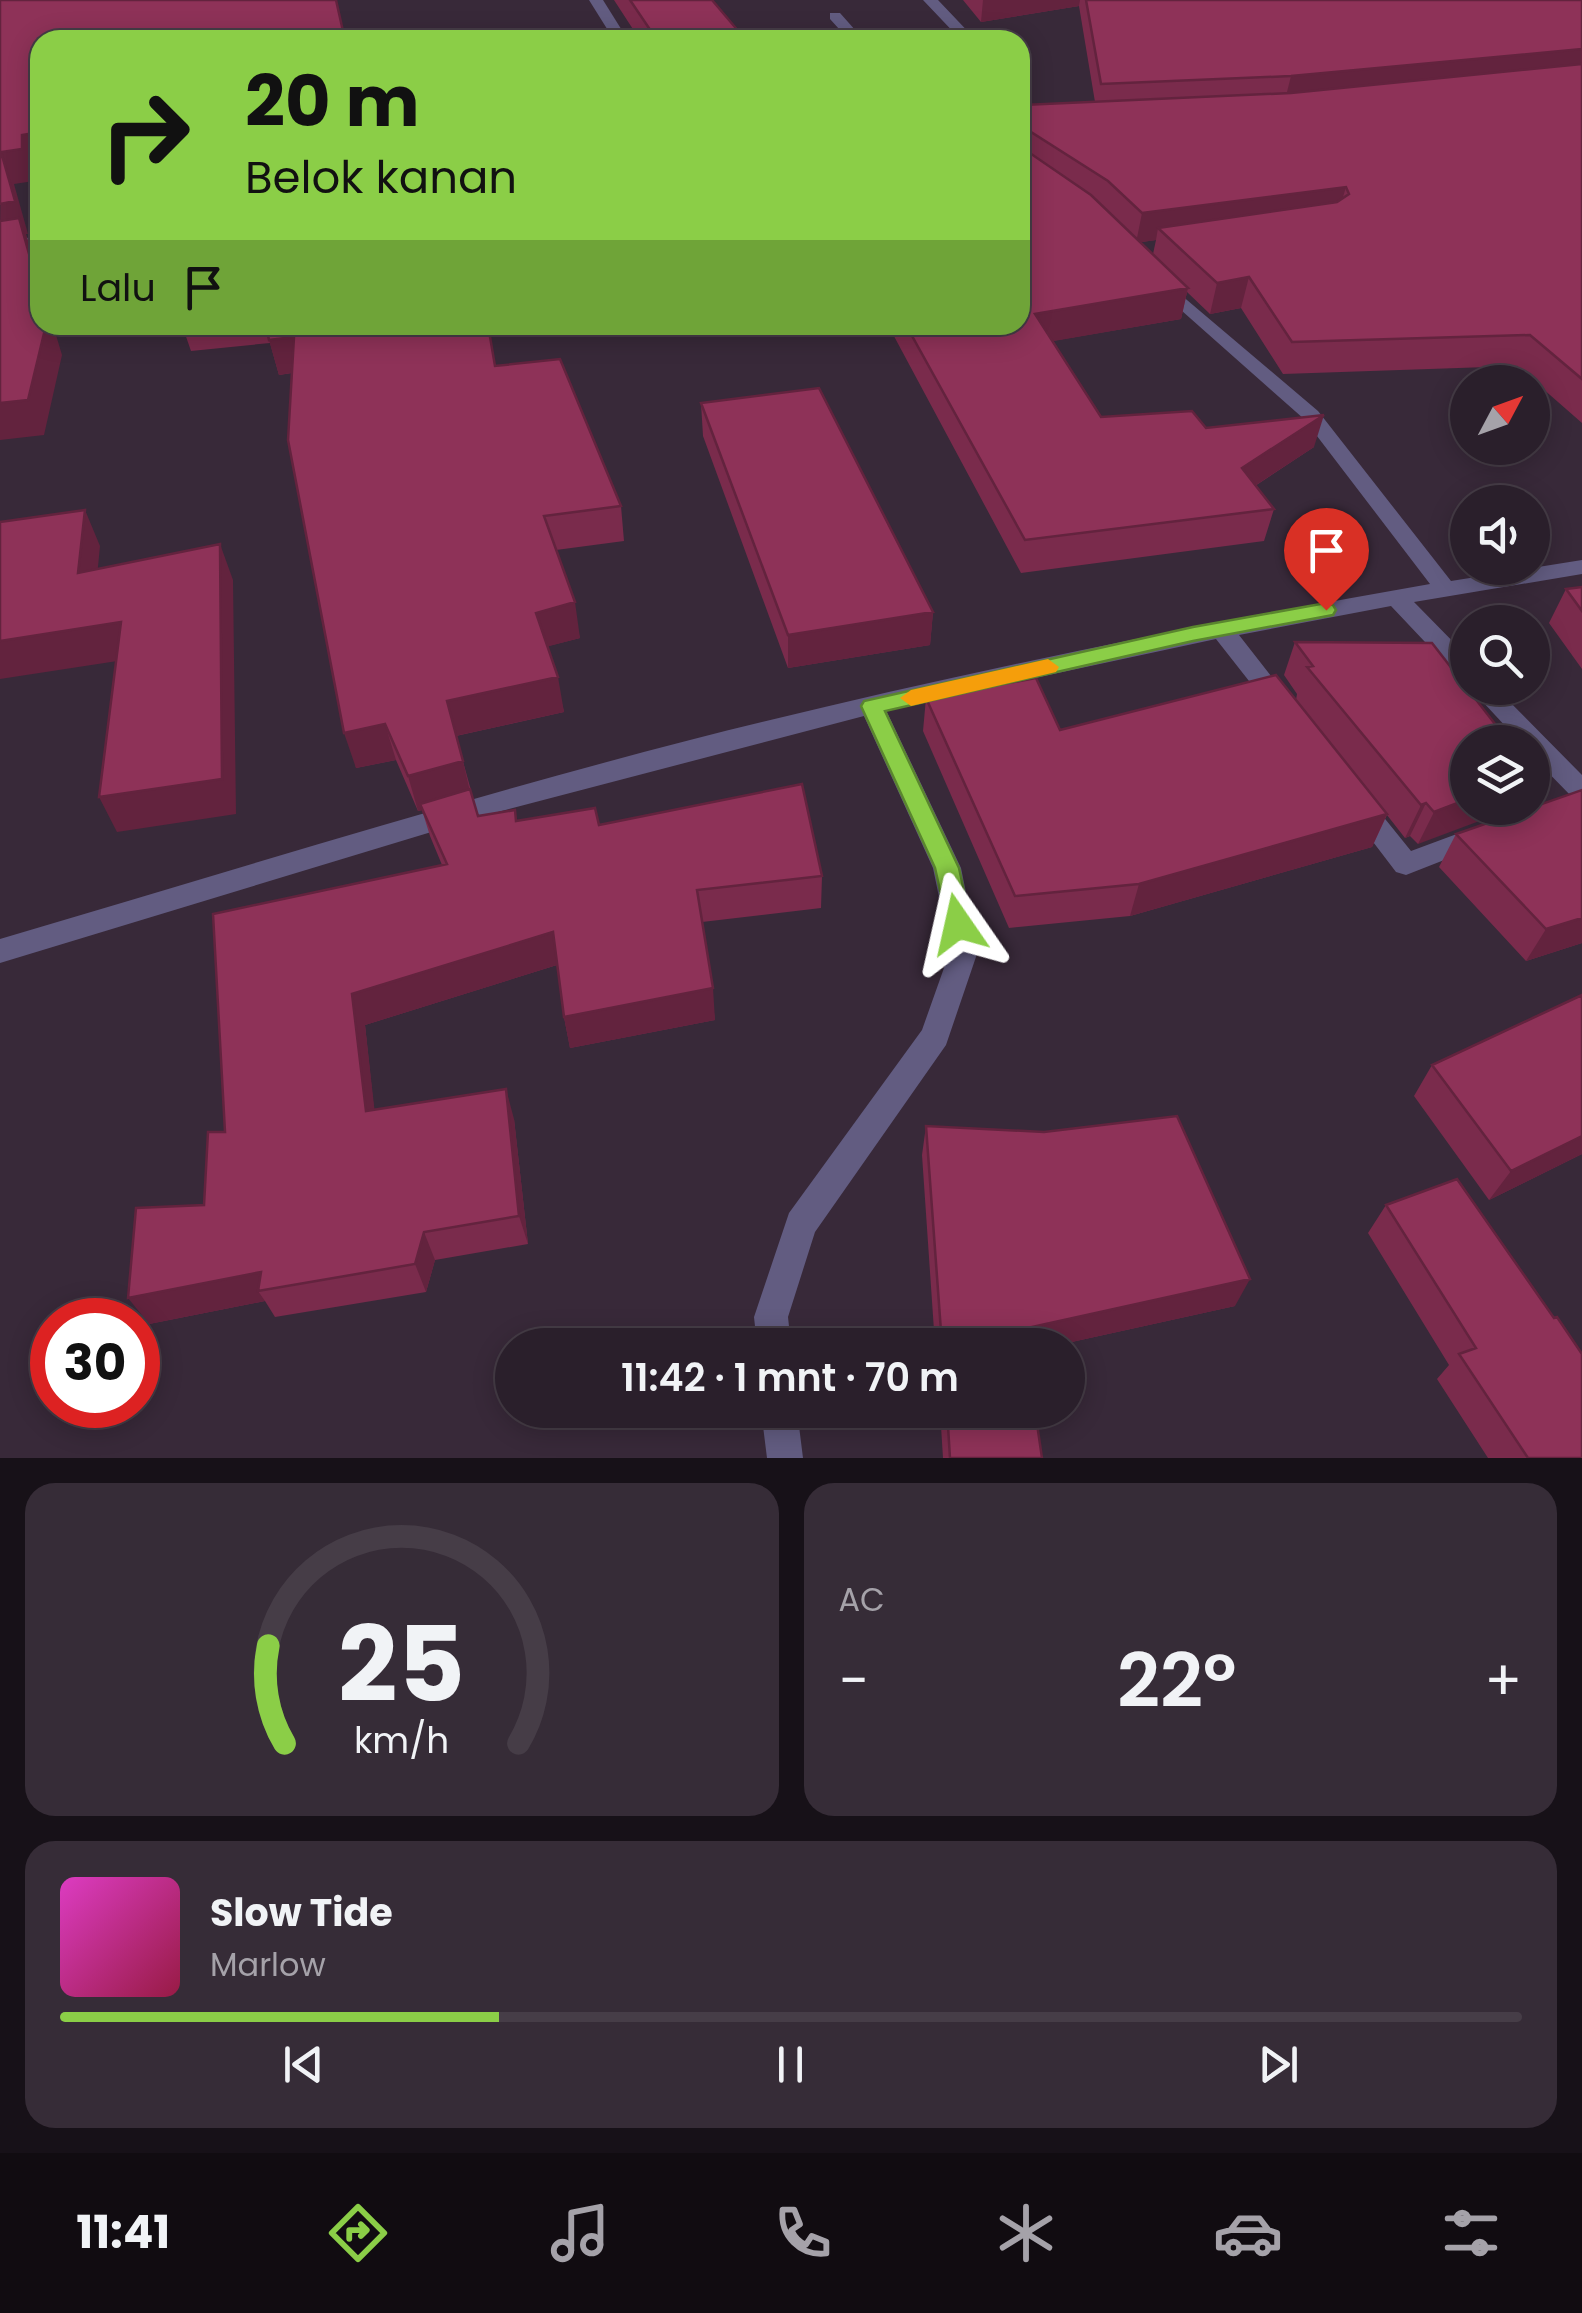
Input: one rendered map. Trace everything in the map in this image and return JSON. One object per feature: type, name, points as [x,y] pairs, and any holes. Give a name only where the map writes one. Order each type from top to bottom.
[{"type":"street","points":[[596,0],[615,30]]},
{"type":"street","points":[[930,0],[960,30]]},
{"type":"street","points":[[835,16],[847,30]]},
{"type":"street","points":[[0,247],[30,242]]},
{"type":"street","points":[[1144,266],[1194,315],[1311,415],[1445,588]]},
{"type":"street","points":[[0,951],[566,782],[872,706],[1221,628],[1582,567]]},
{"type":"street","points":[[1396,598],[1450,654]]},
{"type":"street","points":[[1221,628],[1295,723]]},
{"type":"street","points":[[1497,705],[1576,796]]},
{"type":"street","points":[[773,1328],[772,1317],[801,1224],[935,1036],[964,951],[947,868],[872,706]]},
{"type":"street","points":[[1344,786],[1406,864],[1507,825]]},
{"type":"street","points":[[781,1428],[785,1458]]},
{"type":"building","points":[[0,0],[336,0],[343,30],[30,30],[30,134],[22,135],[22,149],[1,152],[15,201],[0,204]]},
{"type":"building","points":[[630,0],[712,0],[737,30],[650,30]]},
{"type":"building","points":[[1086,0],[1582,0],[1582,49],[1291,76],[1101,84]]},
{"type":"building","points":[[1582,64],[1582,379],[1530,335],[1292,342],[1249,277],[1217,283],[1158,228],[1337,202],[1349,194],[1346,187],[1142,213],[1108,181],[1030,131],[1030,105],[1291,93]]},
{"type":"building","points":[[1030,153],[1091,195],[1188,288],[1035,314],[1101,417],[1192,411],[1206,428],[1324,415],[1242,468],[1274,509],[1025,540],[912,335],[1030,335]]},
{"type":"building","points":[[19,218],[30,257],[30,335],[44,335],[28,400],[0,403],[0,221]]},
{"type":"building","points":[[268,335],[490,335],[495,366],[560,359],[621,506],[544,516],[575,602],[536,613],[558,677],[447,701],[463,761],[408,776],[385,724],[344,733],[288,440],[294,337],[269,340]]},
{"type":"building","points":[[819,388],[933,612],[788,635],[701,403]]},
{"type":"building","points":[[85,510],[78,573],[220,544],[222,779],[99,797],[121,622],[0,641],[0,522]]},
{"type":"building","points":[[1582,587],[1582,611],[1566,589]]},
{"type":"building","points":[[1295,642],[1432,643],[1450,666],[1450,705],[1480,705],[1496,725],[1450,725],[1450,806],[1434,812],[1426,803],[1421,805],[1307,667],[1313,666]]},
{"type":"building","points":[[1276,675],[1387,814],[1139,884],[1015,896],[926,698],[1036,678],[1060,730]]},
{"type":"building","points":[[802,784],[822,876],[697,890],[713,988],[564,1017],[553,932],[352,994],[366,1111],[506,1089],[519,1216],[424,1232],[415,1264],[258,1291],[261,1272],[128,1298],[136,1208],[204,1205],[208,1132],[225,1132],[213,914],[447,864],[420,804],[470,789],[478,816],[515,810],[516,821],[595,808],[599,825]]},
{"type":"building","points":[[1582,790],[1582,918],[1546,929],[1456,834],[1482,825],[1550,825],[1550,801]]},
{"type":"building","points":[[1582,995],[1582,1136],[1511,1171],[1432,1065]]},
{"type":"building","points":[[1177,1116],[1250,1279],[1028,1328],[941,1328],[926,1126],[1044,1132]]},
{"type":"building","points":[[1457,1179],[1582,1354],[1582,1458],[1528,1458],[1459,1354],[1476,1348],[1386,1205]]},
{"type":"building","points":[[948,1428],[1038,1428],[1042,1458],[950,1458]]},
{"type":"slow traffic","points":[[911,698],[1048,667]]},
{"type":"route","points":[[958,924],[947,868],[872,706],[1193,634],[1326,610]]}]
